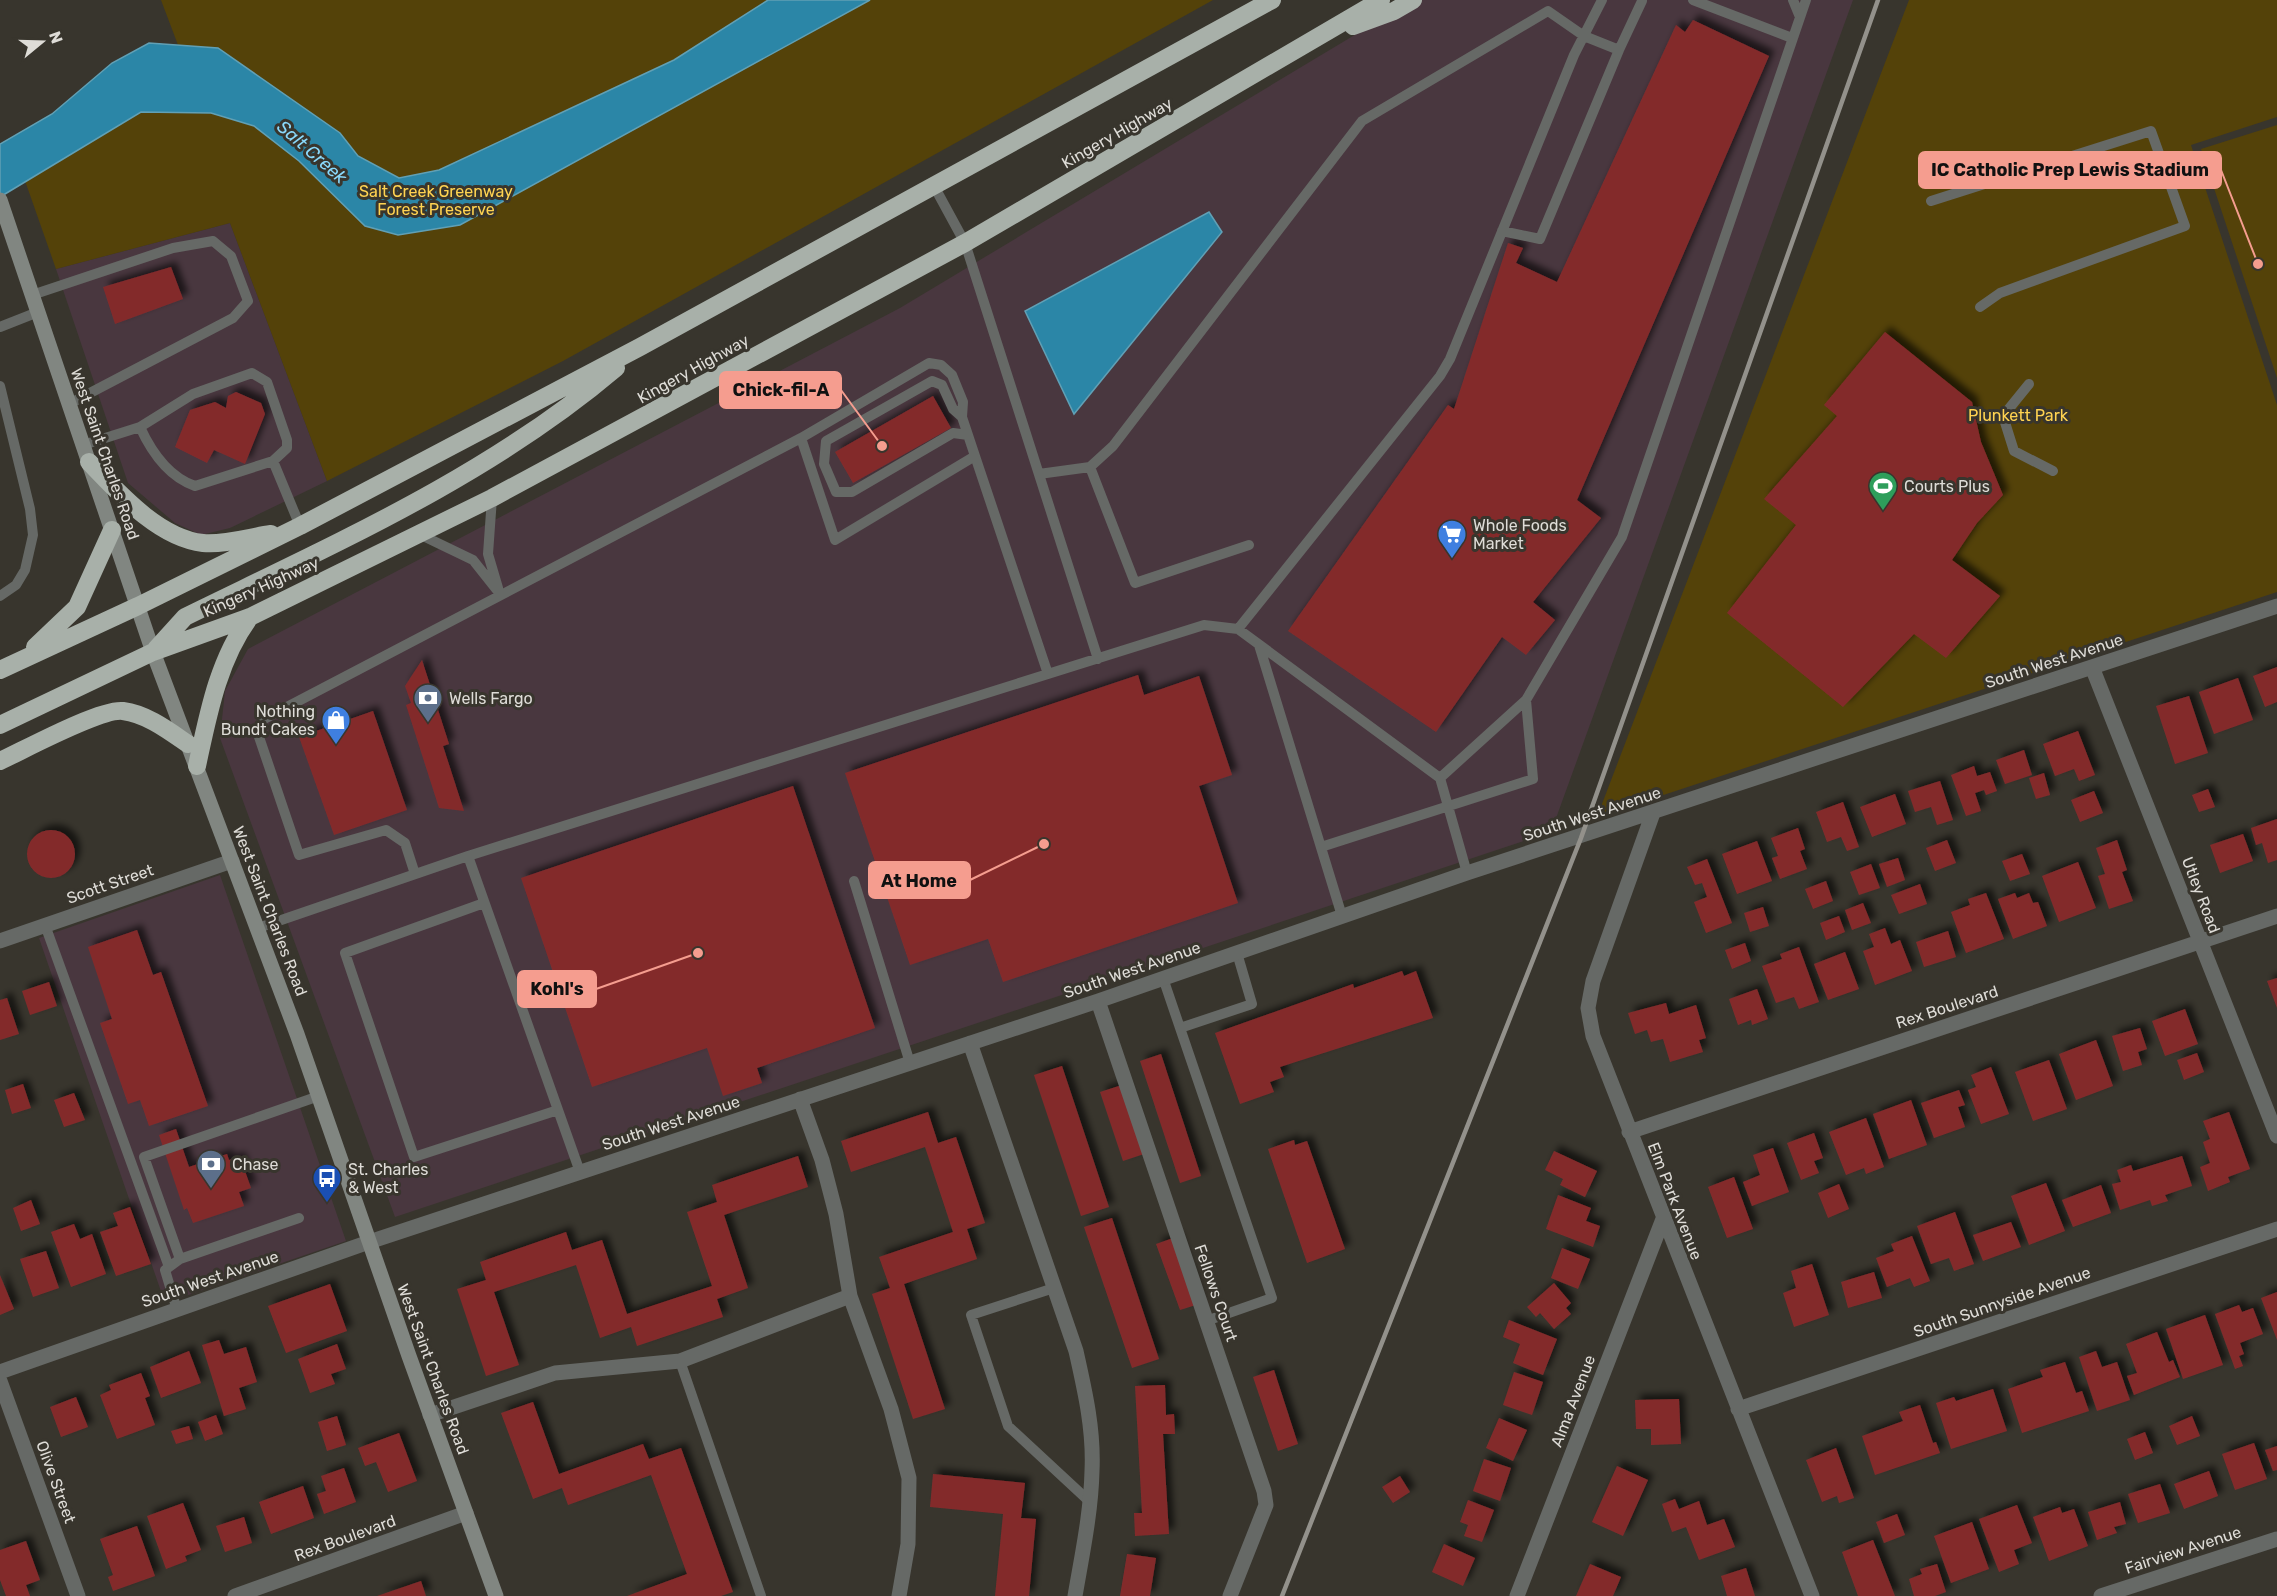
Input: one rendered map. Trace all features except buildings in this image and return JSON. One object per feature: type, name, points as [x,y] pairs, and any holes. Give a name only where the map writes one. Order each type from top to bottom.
[{"type":"highway","points":[[0,670],[138,606],[292,529],[640,347],[1272,0]]},
{"type":"highway","name":"Kingery Highway","points":[[0,725],[153,652],[250,617],[492,498],[965,243],[1381,0]]},
{"type":"highway","points":[[1315,39],[1394,11],[1413,0]]},
{"type":"highway","points":[[153,652],[185,617],[460,479],[584,395],[640,347]]},
{"type":"highway","points":[[86,453],[130,505],[179,536],[204,543],[292,529]]},
{"type":"highway","points":[[20,660],[77,607],[112,530]]},
{"type":"highway","points":[[197,766],[217,683],[235,637],[250,617]]},
{"type":"highway","points":[[0,760],[109,712],[123,711],[134,714],[161,726],[188,744]]},
{"type":"main road","name":"West Saint Charles Road","points":[[0,200],[153,652],[258,928],[496,1596]]},
{"type":"street","name":"South West Avenue","points":[[0,1372],[369,1242],[1098,1001],[1467,873],[2277,606]]},
{"type":"street","name":"Utley Road","points":[[2092,667],[2277,1136]]},
{"type":"street","name":"Elm Park Avenue","points":[[1653,813],[1593,981],[1588,1008],[1593,1036],[1812,1596]]},
{"type":"street","name":"Scott Street","points":[[0,941],[232,861]]},
{"type":"street","name":"Rex Boulevard","points":[[1629,1132],[2277,916]]},
{"type":"street","name":"Fellows Court","points":[[1098,1001],[1264,1491],[1266,1505],[1230,1596]]},
{"type":"street","points":[[970,1043],[1076,1351],[1086,1395],[1092,1447],[1090,1502],[1076,1596]]},
{"type":"street","points":[[800,1099],[828,1181],[850,1296],[891,1409],[909,1478],[908,1544],[899,1596]]},
{"type":"street","name":"Alma Avenue","points":[[1517,1596],[1663,1219]]},
{"type":"street","name":"South Sunnyside Avenue","points":[[1738,1409],[2277,1229]]},
{"type":"street","points":[[430,1415],[555,1373],[680,1361],[850,1296]]},
{"type":"street","name":"Olive Street","points":[[0,1381],[78,1596]]},
{"type":"street","name":"Rex Boulevard","points":[[235,1596],[466,1513]]},
{"type":"street","name":"Fairview Avenue","points":[[2101,1596],[2277,1539]]},
{"type":"lane","points":[[1238,629],[1440,376],[1450,359],[1584,36],[1602,0]]},
{"type":"lane","points":[[1693,0],[1792,38]]},
{"type":"lane","points":[[1793,0],[1800,17]]},
{"type":"lane","points":[[1440,778],[1526,700],[1622,537],[1806,0]]},
{"type":"lane","points":[[1502,231],[1540,239],[1618,50],[1642,1]]},
{"type":"lane","points":[[1039,474],[1090,467],[1113,446],[1362,121],[1548,11],[1584,36],[1618,50]]},
{"type":"lane","points":[[1931,201],[2151,131],[2185,226],[2000,293],[1980,307]]},
{"type":"lane","points":[[934,186],[965,243],[1098,658]]},
{"type":"lane","points":[[32,295],[173,248],[213,241],[231,256],[248,301],[233,318],[69,404]]},
{"type":"lane","points":[[0,327],[38,312]]},
{"type":"lane","points":[[415,874],[405,843],[386,830],[299,855],[257,731],[264,719],[801,438],[929,363],[941,365],[952,375],[963,402],[962,417],[1048,674]]},
{"type":"lane","points":[[86,453],[140,427],[193,394],[252,373],[267,382],[287,440],[284,452],[273,461],[195,486],[185,481],[155,456],[140,427]]},
{"type":"lane","points":[[962,417],[953,409],[942,385],[932,381],[826,441],[824,464],[836,492],[852,492],[953,433],[968,435]]},
{"type":"lane","points":[[2029,384],[2003,416],[2014,451],[2053,471]]},
{"type":"lane","points":[[0,386],[30,509],[33,535],[25,570],[16,585],[0,596]]},
{"type":"lane","points":[[801,438],[835,540],[975,456]]},
{"type":"lane","points":[[273,461],[292,529]]},
{"type":"lane","points":[[1090,467],[1135,584],[1249,545]]},
{"type":"lane","points":[[492,498],[488,554],[500,594]]},
{"type":"lane","points":[[419,534],[473,560],[500,594]]},
{"type":"lane","points":[[258,928],[468,856],[1204,625],[1238,629],[1440,778],[1467,873]]},
{"type":"lane","points":[[1258,644],[1342,916]]},
{"type":"lane","points":[[1321,847],[1533,779],[1526,700]]},
{"type":"lane","points":[[468,856],[580,1172]]},
{"type":"lane","points":[[854,881],[910,1063]]},
{"type":"lane","points":[[484,903],[345,953],[414,1157],[558,1110]]},
{"type":"lane","points":[[45,926],[169,1268]]},
{"type":"lane","points":[[1180,1028],[1252,1004],[1237,953]]},
{"type":"lane","points":[[1163,978],[1272,1298],[1206,1321]]},
{"type":"lane","points":[[180,1259],[144,1157],[319,1096]]},
{"type":"lane","points":[[177,1310],[165,1270],[180,1259],[299,1218]]},
{"type":"lane","points":[[1054,1288],[971,1315],[1008,1426],[1090,1502]]},
{"type":"lane","points":[[680,1361],[761,1596]]},
{"type":"shaded area","points":[[1413,0],[1853,0],[1551,832],[395,1217],[220,738],[225,691],[248,649],[900,308]]},
{"type":"shaded area","points":[[230,223],[327,481],[230,528],[201,535],[175,523],[128,483],[56,269]]},
{"type":"shaded area","points":[[220,875],[346,1241],[165,1303],[39,938]]},
{"type":"green space","name":"Salt Creek Greenway Forest Preserve","points":[[161,0],[1213,0],[563,361],[327,481],[230,223],[56,269],[10,138],[52,114],[112,63],[149,43],[178,45]]},
{"type":"green space","name":"Plunkett Park","points":[[1909,0],[2277,0],[2277,117],[2191,145],[2277,405],[2277,592],[1597,817]]},
{"type":"green space","points":[[2277,125],[2277,378],[2201,149]]},
{"type":"water","name":"Salt Creek","points":[[768,0],[870,0],[460,225],[398,235],[365,226],[299,161],[254,126],[211,113],[141,112],[0,197],[0,144],[52,114],[112,63],[149,43],[218,48],[340,133],[358,156],[399,178],[439,170],[674,60]]},
{"type":"water","points":[[1209,212],[1222,232],[1074,414],[1025,311]]},
{"type":"railway","points":[[1282,1596],[1581,838],[1878,0]]},
{"type":"place","name":"IC Catholic Prep Lewis Stadium","points":[[2258,264]]},
{"type":"place","name":"Chick-fil-A","points":[[882,446]]},
{"type":"place","name":"Courts Plus","points":[[1883,512]]},
{"type":"place","name":"Whole Foods Market","points":[[1452,560]]},
{"type":"place","name":"Wells Fargo","points":[[428,724]]},
{"type":"place","name":"Nothing Bundt Cakes","points":[[336,746]]},
{"type":"place","name":"At Home","points":[[1044,844]]},
{"type":"place","name":"Kohl's","points":[[698,953]]},
{"type":"place","name":"Chase","points":[[211,1190]]},
{"type":"place","name":"St. Charles & West","points":[[327,1204]]}]
